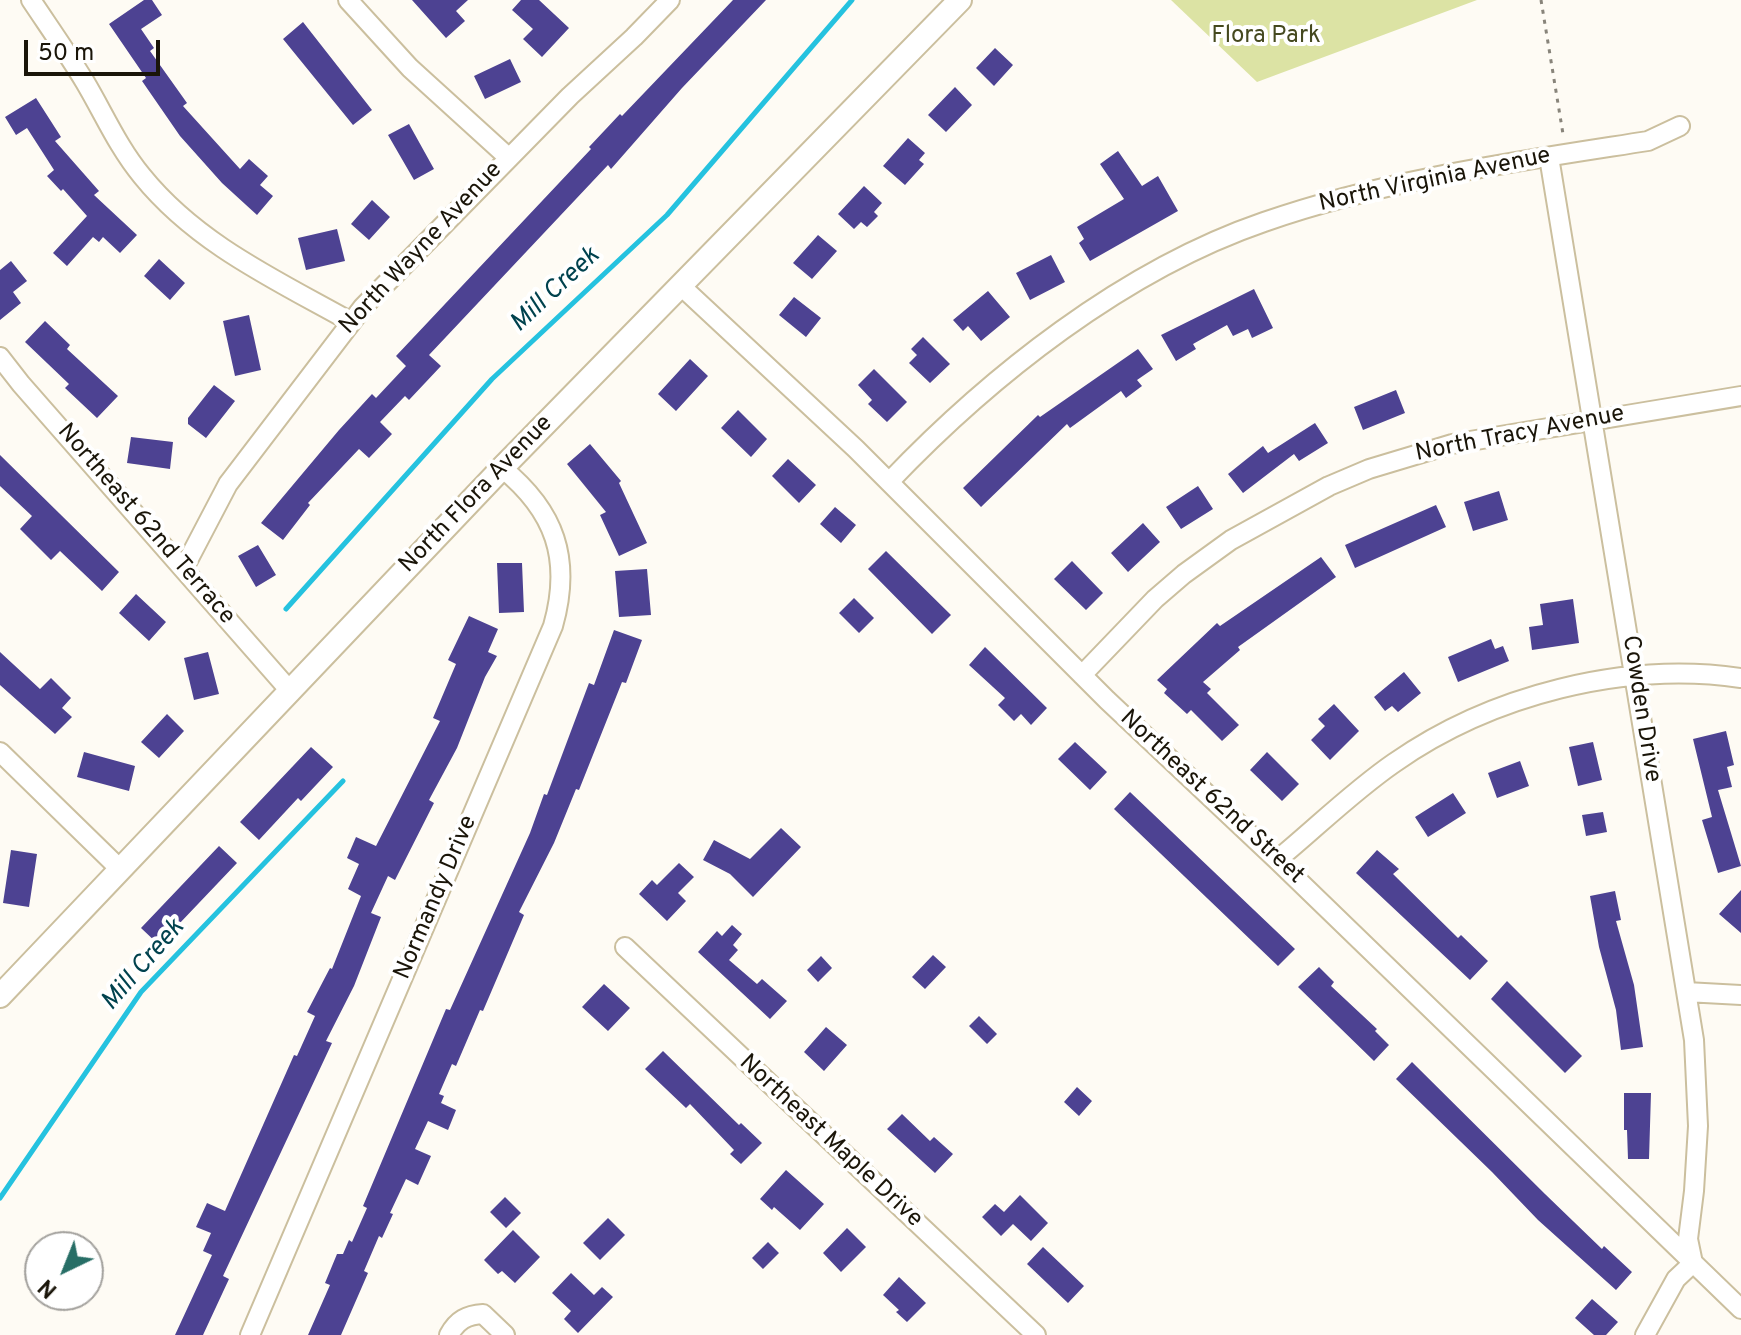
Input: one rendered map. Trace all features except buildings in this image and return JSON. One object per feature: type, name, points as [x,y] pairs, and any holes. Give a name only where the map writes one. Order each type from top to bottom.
[{"type":"street","points":[[31,0],[86,85],[119,144],[142,176],[170,206],[200,233],[233,256],[351,322]]},
{"type":"street","points":[[348,0],[410,68],[509,158]]},
{"type":"street","name":"North Wayne Avenue","points":[[184,568],[228,484],[363,307],[670,0]]},
{"type":"street","name":"North Flora Avenue","points":[[0,996],[502,468],[960,0]]},
{"type":"street","name":"North Virginia Avenue","points":[[889,482],[950,421],[1034,351],[1143,279],[1218,240],[1316,205],[1389,186],[1648,141],[1680,126]]},
{"type":"street","name":"Cowden Drive","points":[[1558,155],[1592,421],[1697,1074],[1697,1139],[1688,1239],[1693,1263]]},
{"type":"street","name":"Northeast 62nd Street","points":[[681,286],[889,482],[1082,675],[1741,1309]]},
{"type":"street","name":"Northeast 62nd Terrace","points":[[0,357],[291,692]]},
{"type":"street","name":"North Tracy Avenue","points":[[1082,675],[1155,599],[1184,574],[1242,533],[1329,486],[1410,455],[1452,444],[1741,396]]},
{"type":"street","name":"Normandy Drive","points":[[250,1335],[560,604],[562,580],[554,534],[538,503],[523,485],[502,468]]},
{"type":"street","points":[[1277,860],[1354,792],[1395,762],[1439,735],[1485,713],[1528,698],[1634,677],[1741,678]]},
{"type":"street","points":[[0,752],[121,870]]},
{"type":"street","name":"Northeast Maple Drive","points":[[625,947],[1036,1335]]},
{"type":"street","points":[[1686,992],[1741,995]]},
{"type":"street","points":[[1645,1335],[1676,1279],[1693,1263]]},
{"type":"street","points":[[449,1335],[460,1321],[471,1315],[483,1314],[505,1335]]},
{"type":"path","points":[[1541,0],[1558,155]]},
{"type":"green space","name":"Flora Park","points":[[1171,0],[1477,0],[1257,82]]},
{"type":"waterway","name":"Mill Creek","points":[[286,609],[492,379],[667,215],[852,0]]},
{"type":"waterway","name":"Mill Creek","points":[[0,1198],[141,992],[343,781]]}]
